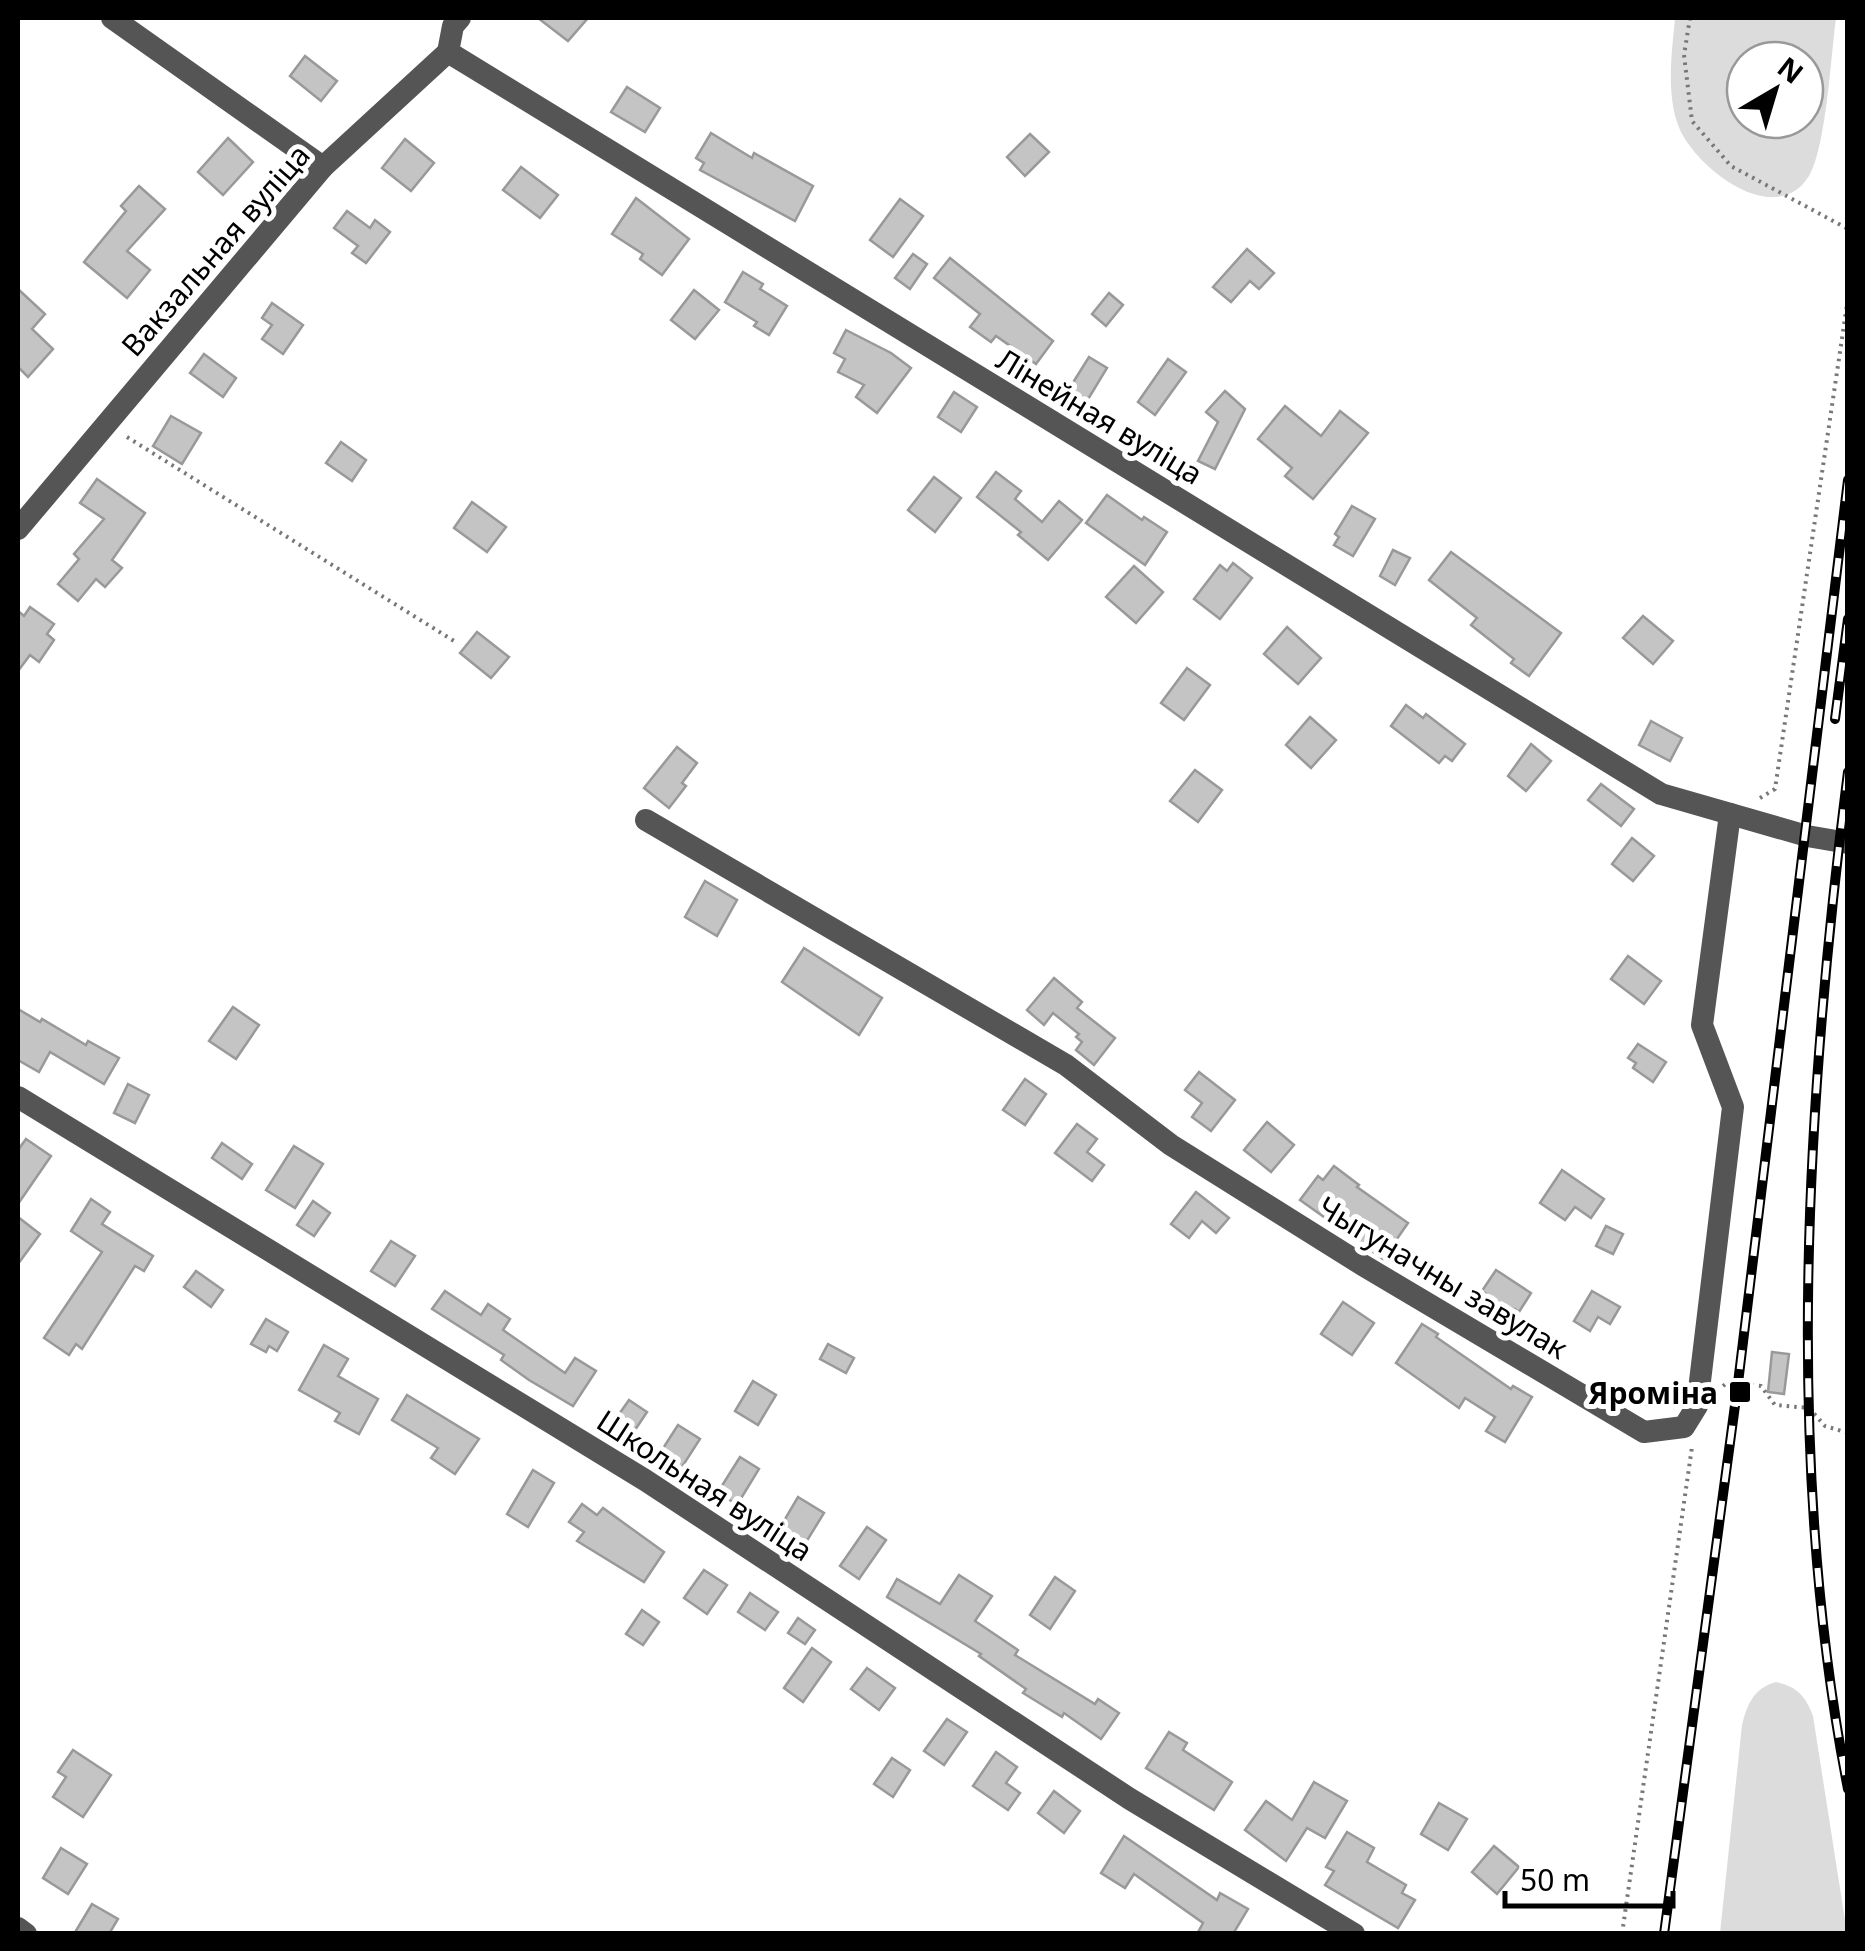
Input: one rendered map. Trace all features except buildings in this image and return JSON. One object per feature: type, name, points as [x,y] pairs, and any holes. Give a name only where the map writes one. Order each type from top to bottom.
[{"type":"street","points":[[112,18],[323,167]]},
{"type":"street","name":"Вакзальная вуліца","points":[[18,530],[323,167],[448,52],[453,26],[460,18]]},
{"type":"street","name":"Лінейная вуліца","points":[[448,52],[1661,794],[1848,843]]},
{"type":"street","points":[[1697,1406],[1733,1106],[1702,1025],[1730,814]]},
{"type":"street","name":"Чыгуначны завулак","points":[[646,820],[1066,1065],[1171,1145],[1596,1406],[1644,1432],[1684,1427],[1697,1406]]},
{"type":"street","name":"Школьная вуліца","points":[[18,1097],[646,1480],[1130,1799],[1354,1934]]},
{"type":"street","points":[[18,1928],[26,1934]]},
{"type":"path","points":[[1690,18],[1684,54],[1692,121],[1732,166],[1848,229]]},
{"type":"path","points":[[1730,814],[1775,790],[1848,298]]},
{"type":"path","points":[[106,424],[454,641]]},
{"type":"path","points":[[1697,1406],[1728,1382],[1761,1386],[1775,1405],[1810,1408],[1825,1426],[1848,1433]]},
{"type":"path","points":[[1622,1934],[1692,1443]]},
{"type":"shaded area","points":[[1675,18],[1836,18],[1825,113],[1825,40],[1725,40],[1725,140],[1821,140],[1809,176],[1794,191],[1776,197],[1736,187],[1700,158],[1678,125],[1671,72]]},
{"type":"shaded area","points":[[1776,1682],[1800,1693],[1813,1716],[1847,1933],[1720,1933],[1742,1725],[1753,1698],[1762,1688]]},
{"type":"railway","points":[[1664,1934],[1738,1383],[1848,480]]},
{"type":"railway","points":[[1835,719],[1848,619]]},
{"type":"railway","points":[[1848,772],[1821,1024],[1808,1281],[1815,1538],[1828,1665],[1848,1789]]},
{"type":"place","name":"Яроміна","points":[[1740,1392]]}]
